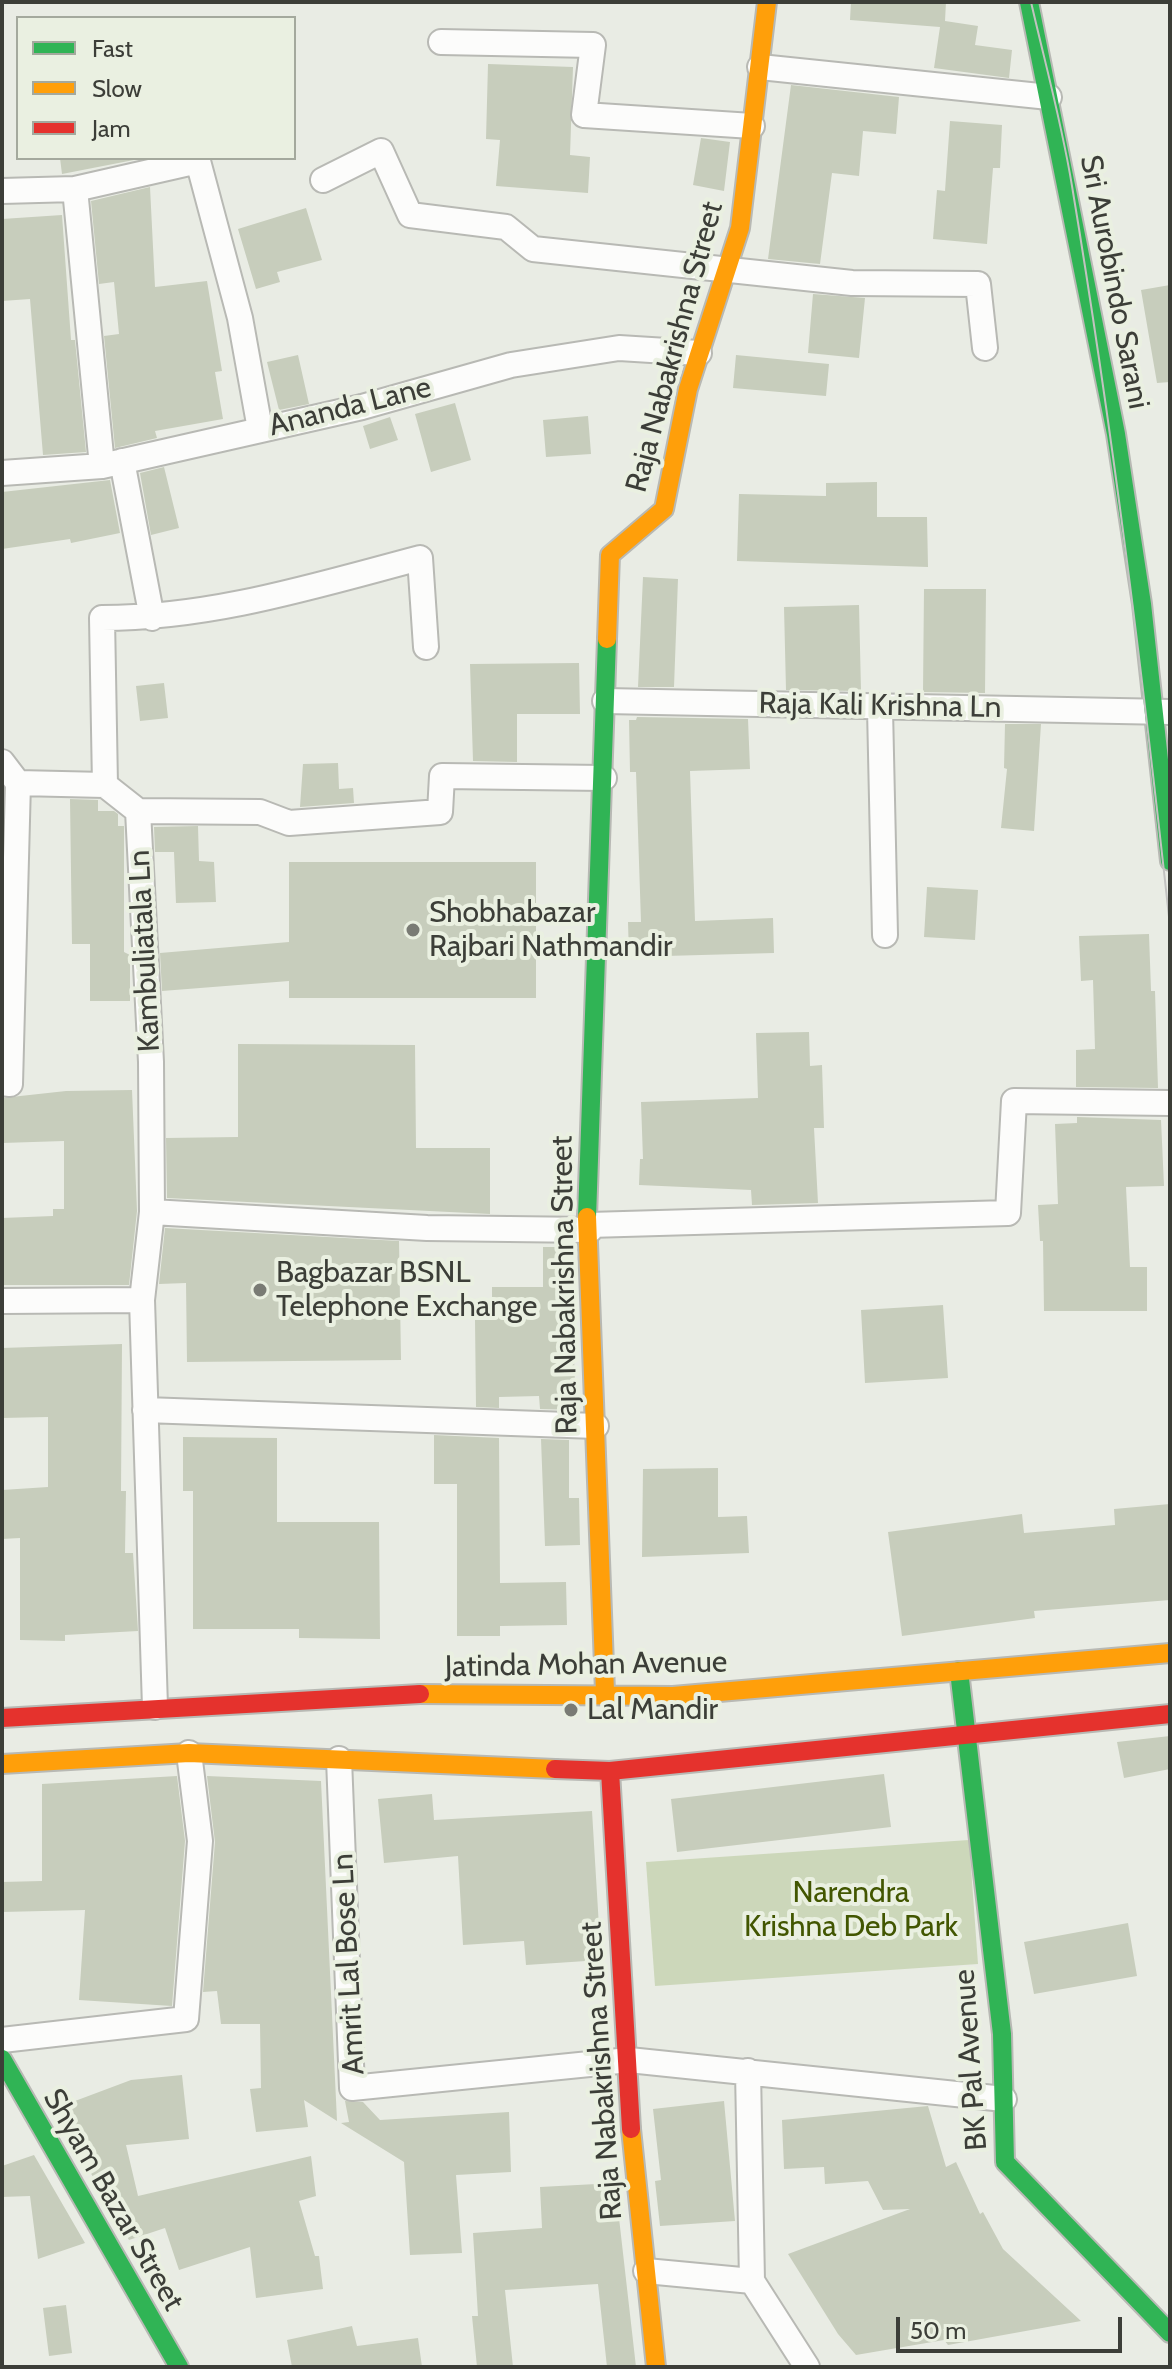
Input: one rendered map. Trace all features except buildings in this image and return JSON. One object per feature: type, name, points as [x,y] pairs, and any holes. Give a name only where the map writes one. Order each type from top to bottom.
[{"type":"main road","name":"Raja Nabakrishna Street","points":[[605,1692],[586,1212],[610,555],[664,509],[688,389],[740,228],[767,2]]},
{"type":"main road","name":"Sri Aurobindo Sarani","points":[[1029,2],[1116,434],[1162,713],[1170,861]]},
{"type":"main road","name":"Jatinda Mohan Avenue","points":[[2,1718],[281,1698],[605,1692],[673,1696],[1170,1653]]},
{"type":"main road","name":"BK Pal Avenue","points":[[959,1671],[1002,2034],[1005,2162],[1170,2333]]},
{"type":"main road","points":[[2,1764],[189,1753],[610,1771],[1170,1714]]},
{"type":"main road","name":"Raja Nabakrishna Street","points":[[610,1771],[634,2174],[656,2367]]},
{"type":"main road","name":"Shyam Bazar Street","points":[[2,2059],[8,2083],[179,2367]]},
{"type":"street","points":[[441,42],[593,45],[584,115],[752,126]]},
{"type":"street","points":[[760,67],[1049,97]]},
{"type":"street","points":[[323,180],[381,151],[410,215],[506,227],[533,249],[852,283],[978,284],[985,348]]},
{"type":"street","points":[[2,191],[75,189],[198,161],[240,318],[260,429]]},
{"type":"street","points":[[75,189],[112,464],[152,618]]},
{"type":"street","name":"Ananda Lane","points":[[2,473],[112,464],[362,407],[511,365],[619,348],[699,353]]},
{"type":"street","points":[[18,783],[105,785],[102,618],[152,618],[241,606],[420,558],[426,647]]},
{"type":"street","name":"Raja Kali Krishna Ln","points":[[605,701],[1162,713]]},
{"type":"street","points":[[880,709],[885,935]]},
{"type":"street","points":[[2,762],[18,783],[10,1084],[2,1083]]},
{"type":"street","points":[[138,811],[260,812],[289,823],[304,822],[440,812],[442,776],[604,778]]},
{"type":"street","name":"Kambuliatala Ln","points":[[105,785],[138,811],[151,1062],[152,1212],[142,1300],[155,1707]]},
{"type":"street","points":[[152,1212],[427,1228],[589,1228],[1008,1213],[1014,1101],[1170,1103]]},
{"type":"street","points":[[2,1301],[142,1300]]},
{"type":"street","points":[[145,1410],[596,1426]]},
{"type":"street","points":[[2,2040],[186,2019],[200,1841],[189,1753]]},
{"type":"street","name":"Amrit Lal Bose Ln","points":[[339,1759],[352,2088],[629,2060]]},
{"type":"street","points":[[629,2060],[1004,2099]]},
{"type":"street","points":[[748,2071],[752,2281],[807,2367]]},
{"type":"street","points":[[646,2271],[752,2281]]},
{"type":"green space","name":"Narendra Krishna Deb Park","points":[[969,1840],[978,1964],[655,1986],[646,1862]]},
{"type":"tram line","points":[[1031,2],[1068,163],[1101,371],[1138,648],[1170,926]]},
{"type":"traffic: fast","points":[[1029,2],[1116,434],[1142,604],[1170,861]]},
{"type":"traffic: fast","points":[[587,1217],[607,639]]},
{"type":"traffic: fast","points":[[959,1671],[1002,2034],[1005,2162],[1170,2333]]},
{"type":"traffic: fast","points":[[2,2059],[179,2367]]},
{"type":"traffic: slow","points":[[607,639],[610,555],[664,509],[688,389],[740,228],[767,2]]},
{"type":"traffic: slow","points":[[587,1217],[605,1692]]},
{"type":"traffic: slow","points":[[420,1694],[673,1696],[1170,1653]]},
{"type":"traffic: slow","points":[[2,1764],[189,1753],[555,1769]]},
{"type":"traffic: slow","points":[[631,2129],[656,2367]]},
{"type":"traffic: jam","points":[[2,1718],[420,1694]]},
{"type":"traffic: jam","points":[[555,1769],[610,1771],[1170,1714]]},
{"type":"traffic: jam","points":[[610,1771],[631,2129]]},
{"type":"place","name":"Shobhabazar Rajbari Nathmandir","points":[[413,930]]},
{"type":"place","name":"Bagbazar BSNL Telephone Exchange","points":[[260,1290]]},
{"type":"place","name":"Lal Mandir","points":[[571,1710]]}]
